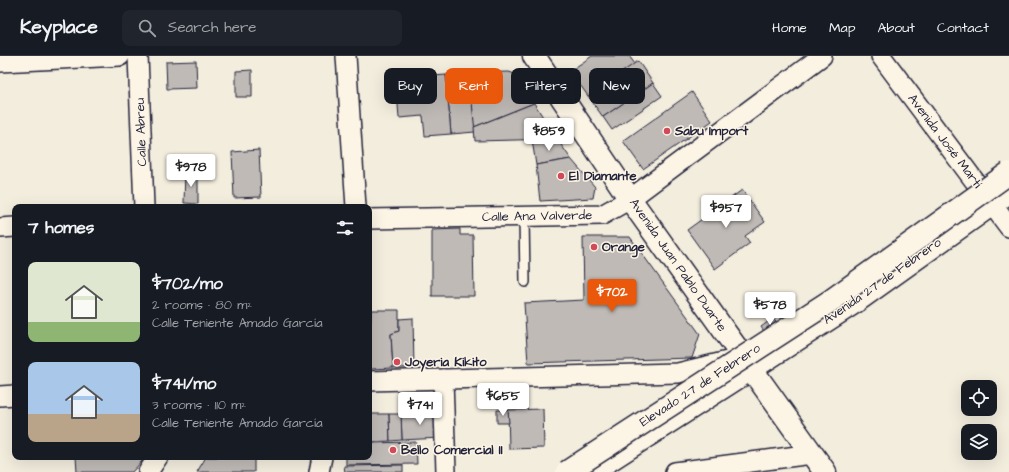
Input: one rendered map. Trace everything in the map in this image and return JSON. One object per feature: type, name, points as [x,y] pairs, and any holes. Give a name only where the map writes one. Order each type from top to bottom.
[{"type":"main road","name":"Avenida Juan Pablo Duarte","points":[[534,56],[630,199],[825,472]]},
{"type":"main road","name":"Elevado 27 de Febrero","points":[[567,472],[832,300],[1009,173]]},
{"type":"main road","name":"Avenida 27 de Febrero","points":[[591,472],[747,363],[855,302],[1000,198]]},
{"type":"street","points":[[0,62],[120,56]]},
{"type":"street","name":"Calle Abreu","points":[[138,56],[144,204]]},
{"type":"street","points":[[346,56],[356,204]]},
{"type":"street","name":"Calle Ana Valverde","points":[[372,220],[602,215],[630,199],[822,56]]},
{"type":"street","name":"Avenida José Martí","points":[[881,56],[1000,198],[1009,227]]},
{"type":"street","points":[[0,228],[12,227]]},
{"type":"street","points":[[372,380],[678,373],[747,363]]},
{"type":"street","points":[[443,379],[446,472]]},
{"type":"street","points":[[0,396],[12,395]]},
{"type":"street","points":[[675,472],[812,454]]},
{"type":"street","points":[[148,472],[156,460]]},
{"type":"street","points":[[165,460],[165,472]]},
{"type":"street","points":[[318,472],[321,460]]},
{"type":"lane","points":[[524,216],[525,282]]},
{"type":"building","points":[[592,56],[629,56],[635,64],[629,68],[589,68],[588,96],[581,86],[581,68],[574,68]]},
{"type":"building","points":[[196,61],[197,88],[167,89],[166,62]]},
{"type":"building","points":[[638,61],[643,68],[628,68]]},
{"type":"building","points":[[252,70],[252,97],[236,97],[236,71]]},
{"type":"building","points":[[645,71],[653,83],[645,88]]},
{"type":"building","points":[[503,72],[511,73],[511,104],[532,104],[474,127],[472,104],[503,104]]},
{"type":"building","points":[[445,75],[445,104],[448,104],[451,134],[425,136],[423,116],[399,118],[398,104],[437,104],[437,76]]},
{"type":"building","points":[[653,83],[662,96],[612,130],[603,117],[622,104],[645,104],[645,88]]},
{"type":"building","name":"Sabu Import","points":[[692,92],[712,121],[643,169],[623,141]]},
{"type":"building","points":[[448,104],[472,104],[475,132],[451,134]]},
{"type":"building","points":[[535,104],[557,139],[475,141],[474,127]]},
{"type":"building","points":[[594,104],[622,104],[603,117]]},
{"type":"building","points":[[557,139],[571,159],[536,165],[532,140]]},
{"type":"building","points":[[259,150],[261,197],[234,198],[232,152]]},
{"type":"building","name":"El Diamante","points":[[571,159],[595,187],[593,198],[540,201],[536,165]]},
{"type":"building","points":[[185,172],[198,172],[198,204],[184,203]]},
{"type":"building","points":[[742,190],[765,222],[745,236],[750,243],[715,269],[687,230]]},
{"type":"building","points":[[460,229],[460,235],[473,235],[474,296],[432,296],[432,230]]},
{"type":"building","points":[[583,237],[630,237],[700,334],[692,358],[528,363],[524,303],[584,300]]},
{"type":"building","points":[[372,310],[399,310],[399,331],[391,334],[393,368],[372,369]]},
{"type":"building","points":[[413,318],[414,368],[393,368],[391,334],[399,331],[399,319]]},
{"type":"building","points":[[773,318],[778,325],[766,334],[761,327]]},
{"type":"building","points":[[543,409],[544,448],[509,449],[508,410]]},
{"type":"building","points":[[497,410],[508,410],[509,423],[497,423]]},
{"type":"building","points":[[435,412],[440,438],[402,440],[401,414]]},
{"type":"building","points":[[372,414],[389,414],[390,441],[372,442]]},
{"type":"building","points":[[389,414],[401,414],[402,440],[390,441]]},
{"type":"building","name":"Bello Comercial II","points":[[416,442],[417,464],[346,465],[346,460],[372,460],[372,443]]},
{"type":"building","points":[[76,460],[143,460],[132,472],[77,472]]},
{"type":"building","points":[[204,460],[254,460],[254,472],[197,472]]},
{"type":"building","points":[[403,465],[403,472],[345,472],[344,466]]},
{"type":"place","name":"Sabu Import","points":[[667,131]]},
{"type":"place","name":"El Diamante","points":[[561,176]]},
{"type":"place","name":"Orange","points":[[594,247]]},
{"type":"place","name":"Joyeria Kikito","points":[[397,362]]},
{"type":"place","name":"Bello Comercial II","points":[[393,450]]}]
